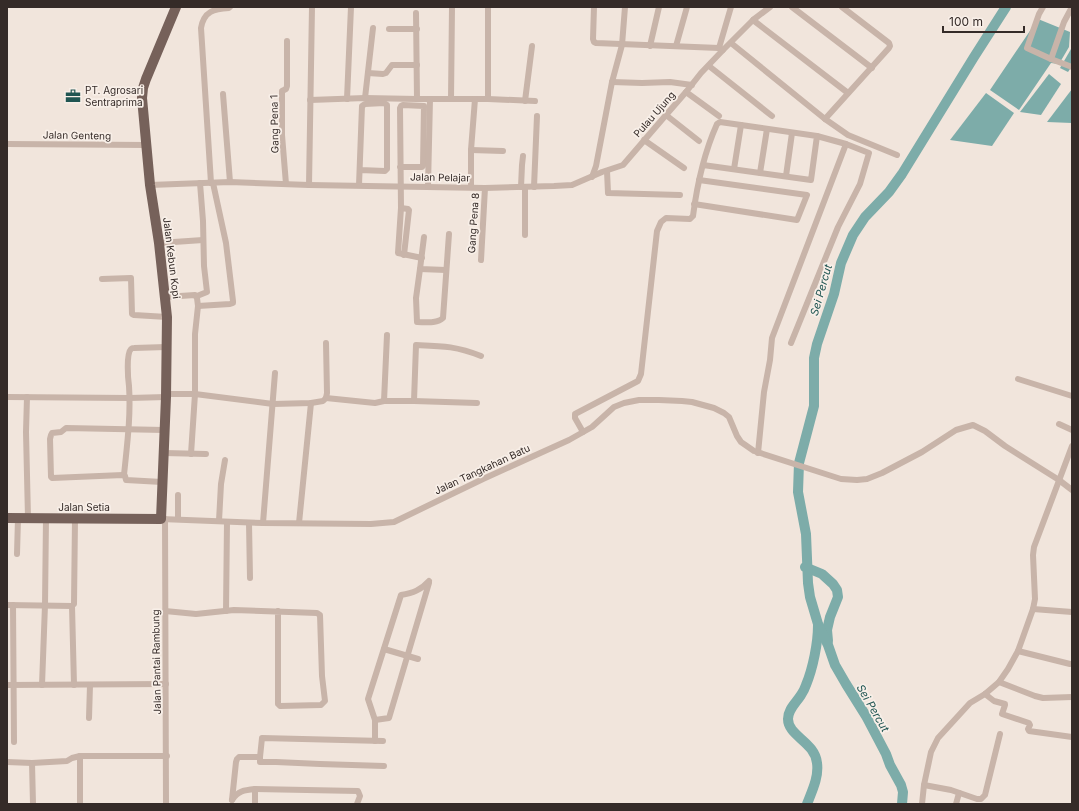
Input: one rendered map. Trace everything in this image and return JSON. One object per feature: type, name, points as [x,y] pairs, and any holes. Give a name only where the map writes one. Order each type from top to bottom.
[{"type":"main road","name":"Jalan Kebun Kopi","points":[[163,519],[162,482],[166,395],[167,317],[159,243],[150,184],[142,98],[143,88],[176,7]]},
{"type":"main road","name":"Jalan Setia","points":[[7,518],[163,519]]},
{"type":"street","points":[[198,306],[230,304],[233,302],[226,243],[212,183],[201,28],[202,20],[209,12],[230,7]]},
{"type":"street","points":[[309,185],[312,7]]},
{"type":"street","points":[[348,98],[351,7]]},
{"type":"street","points":[[451,99],[452,7]]},
{"type":"street","points":[[488,7],[488,99]]},
{"type":"street","points":[[594,7],[593,39],[596,43],[721,49],[731,43],[753,20],[770,7]]},
{"type":"street","points":[[592,177],[596,166],[612,82],[622,45],[625,7]]},
{"type":"street","points":[[650,46],[659,7]]},
{"type":"street","points":[[676,46],[687,7]]},
{"type":"street","points":[[721,49],[730,7]]},
{"type":"street","points":[[792,7],[872,68]]},
{"type":"street","points":[[825,119],[890,48],[889,43],[842,7]]},
{"type":"street","points":[[1042,7],[1027,48],[1051,59],[1072,66]]},
{"type":"street","points":[[1051,59],[1064,22],[1072,7]]},
{"type":"street","points":[[416,13],[417,99]]},
{"type":"street","points":[[753,20],[848,93]]},
{"type":"street","points":[[365,98],[373,28]]},
{"type":"street","points":[[389,29],[417,29]]},
{"type":"street","name":"Gang Pena 1","points":[[286,184],[282,135],[282,91],[286,89],[287,41]]},
{"type":"street","points":[[731,43],[825,119],[848,135],[897,155]]},
{"type":"street","points":[[525,101],[532,46]]},
{"type":"street","name":"Pulau Ujung","points":[[592,177],[623,165],[709,66],[721,49]]},
{"type":"street","points":[[368,74],[386,73],[392,65],[417,65]]},
{"type":"street","points":[[709,66],[772,116]]},
{"type":"street","points":[[612,82],[670,82],[692,85]]},
{"type":"street","points":[[686,92],[720,116]]},
{"type":"street","points":[[223,94],[230,182]]},
{"type":"street","points":[[310,100],[365,98],[535,101]]},
{"type":"street","points":[[428,186],[430,99]]},
{"type":"street","points":[[471,187],[471,150],[475,99]]},
{"type":"street","points":[[360,170],[385,171],[387,169],[387,105],[384,103],[365,104],[362,106],[360,170],[360,186]]},
{"type":"street","points":[[400,166],[423,166],[424,106],[403,105],[400,108],[400,166],[400,186],[401,208],[409,210],[401,254],[422,258]]},
{"type":"street","points":[[666,115],[699,141]]},
{"type":"street","points":[[534,187],[537,116]]},
{"type":"street","points":[[583,432],[575,418],[575,414],[638,381],[641,374],[657,231],[661,222],[666,218],[690,219],[693,216],[694,204],[703,164],[713,133],[717,124],[720,122],[817,136],[846,144],[869,153],[860,184],[838,227],[791,343]]},
{"type":"street","points":[[734,169],[741,125]]},
{"type":"street","points":[[760,173],[766,129]]},
{"type":"street","points":[[786,176],[792,133]]},
{"type":"street","points":[[703,164],[811,180],[817,136]]},
{"type":"street","points":[[644,140],[684,168]]},
{"type":"street","name":"Jalan Genteng","points":[[7,144],[146,146]]},
{"type":"street","points":[[758,453],[764,392],[770,360],[772,338],[846,144]]},
{"type":"street","points":[[471,150],[503,151]]},
{"type":"street","points":[[523,156],[522,165],[525,235]]},
{"type":"street","points":[[607,171],[608,193],[680,195]]},
{"type":"street","name":"Jalan Pelajar","points":[[150,184],[230,182],[485,188],[572,185],[592,177]]},
{"type":"street","points":[[694,204],[797,220],[807,195],[699,180]]},
{"type":"street","points":[[165,297],[197,296],[207,292],[204,266],[200,183]]},
{"type":"street","name":"Gang Pena 8","points":[[481,260],[485,188]]},
{"type":"street","points":[[424,237],[416,298],[417,322],[436,322],[443,318],[449,234]]},
{"type":"street","points":[[159,243],[203,240]]},
{"type":"street","points":[[420,269],[446,270]]},
{"type":"street","points":[[102,279],[131,278],[132,314],[167,317]]},
{"type":"street","points":[[191,454],[195,394],[195,334],[198,306],[197,296]]},
{"type":"street","points":[[384,401],[388,335]]},
{"type":"street","points":[[326,343],[326,398]]},
{"type":"street","points":[[414,401],[416,345],[455,347],[481,356]]},
{"type":"street","points":[[162,482],[126,480],[124,475],[129,429],[130,398],[128,365],[131,349],[166,347]]},
{"type":"street","points":[[263,523],[275,373]]},
{"type":"street","points":[[1018,379],[1072,396]]},
{"type":"street","points":[[7,397],[130,398],[195,394],[273,404],[311,403],[323,401],[326,398],[374,403],[384,401],[414,401],[477,403]]},
{"type":"street","points":[[17,554],[23,518],[27,397]]},
{"type":"street","name":"Jalan Tangkahan Batu","points":[[163,519],[249,523],[371,524],[394,522],[476,482],[569,440],[592,427],[614,407],[639,400],[692,402],[714,408],[729,417],[741,442],[754,451],[840,479],[867,479],[882,473],[922,452],[956,430],[973,425],[985,431],[1005,446],[1059,480]]},
{"type":"street","points":[[299,523],[311,403]]},
{"type":"street","points":[[1058,424],[1072,430]]},
{"type":"street","points":[[124,475],[51,478],[50,436],[52,433],[60,432],[66,428],[164,430]]},
{"type":"street","points":[[922,804],[924,784],[931,752],[938,738],[970,704],[1000,682],[1018,651],[1033,609],[1035,598],[1034,547],[1072,449]]},
{"type":"street","points":[[164,453],[206,454]]},
{"type":"street","points":[[218,521],[221,484],[225,460]]},
{"type":"street","points":[[1059,480],[1072,490]]},
{"type":"street","points":[[178,495],[178,519]]},
{"type":"street","points":[[42,685],[46,518]]},
{"type":"street","points":[[74,685],[72,606],[74,604],[75,519]]},
{"type":"street","name":"Jalan Pantai Rambung","points":[[163,519],[166,684],[166,804]]},
{"type":"street","points":[[226,611],[227,522]]},
{"type":"street","points":[[249,523],[250,578]]},
{"type":"street","points":[[375,720],[389,718],[429,581],[423,588],[413,593],[401,595],[368,699],[375,720],[375,741]]},
{"type":"street","points":[[14,742],[10,685],[10,605],[72,606]]},
{"type":"street","points":[[1033,609],[1072,612]]},
{"type":"street","points":[[165,611],[196,614],[226,611],[278,611],[317,613],[320,615],[322,676],[325,697],[324,703],[321,705],[280,706],[278,704],[278,611]]},
{"type":"street","points":[[384,649],[418,659]]},
{"type":"street","points":[[1018,651],[1070,664]]},
{"type":"street","points":[[1000,682],[1043,698],[1072,697]]},
{"type":"street","points":[[10,685],[166,684]]},
{"type":"street","points":[[89,718],[90,685]]},
{"type":"street","points":[[985,694],[994,701],[1005,704],[1002,714],[1030,723],[1029,730],[1072,737]]},
{"type":"street","points":[[924,784],[981,799],[985,795],[1000,734]]},
{"type":"street","points":[[384,741],[262,738],[260,757],[260,762],[384,766]]},
{"type":"street","points":[[7,762],[32,763],[67,761],[80,756],[166,756]]},
{"type":"street","points":[[80,756],[80,804]]},
{"type":"street","points":[[231,802],[237,759],[239,757],[260,757]]},
{"type":"street","points":[[32,763],[33,804]]},
{"type":"street","points":[[231,802],[236,794],[245,790],[255,789],[358,791],[360,796],[356,804]]},
{"type":"street","points":[[255,789],[255,804]]},
{"type":"street","points":[[956,804],[959,793]]},
{"type":"water","points":[[1038,19],[1070,32],[1069,47],[1059,64],[1051,63],[1019,110],[990,90]]},
{"type":"water","points":[[1071,49],[1072,66],[1068,72],[1060,68]]},
{"type":"water","points":[[1049,74],[1061,84],[1041,115],[1020,112]]},
{"type":"water","points":[[1072,89],[1072,123],[1047,122]]},
{"type":"water","points":[[986,93],[1014,113],[992,146],[950,140]]},
{"type":"waterway","name":"Sei Percut","points":[[902,804],[903,792],[901,785],[866,716],[835,665],[818,624],[810,597],[808,583],[806,534],[798,492],[799,463],[814,406],[814,358],[817,344],[834,294],[841,263],[853,235],[865,217],[889,192],[902,174],[1006,7]]},
{"type":"waterway","points":[[805,567],[822,574],[837,590],[838,597],[830,617],[827,630],[828,641]]},
{"type":"waterway","name":"Sei Percut","points":[[807,804],[816,779],[817,763],[812,750],[792,730],[789,725],[788,715],[802,693],[809,678],[816,647],[818,625]]},
{"type":"place","name":"PT. Agrosari Sentraprima","points":[[73,96]]}]
